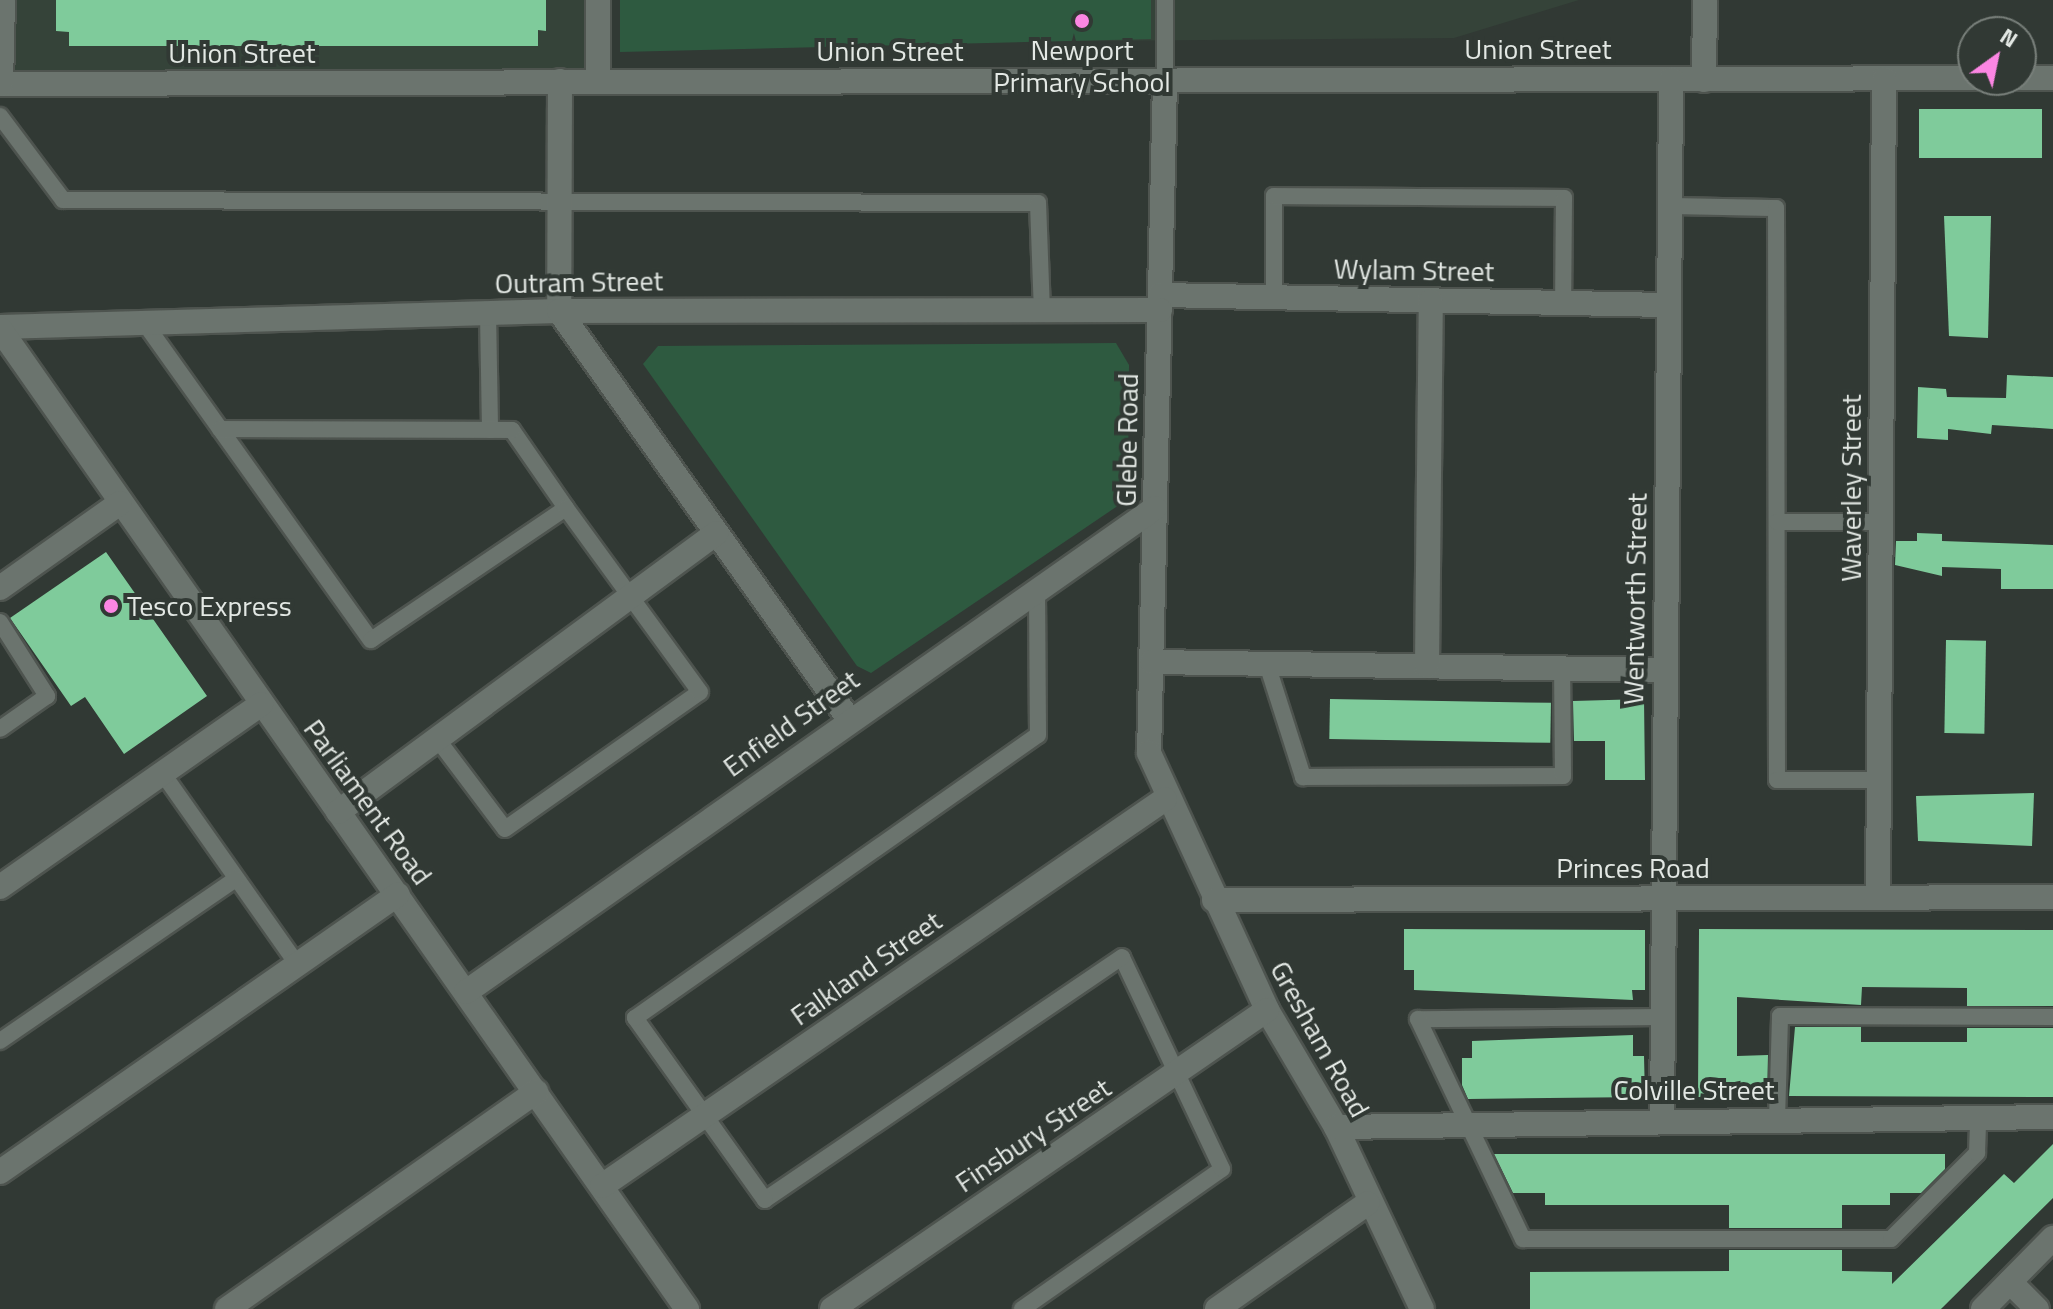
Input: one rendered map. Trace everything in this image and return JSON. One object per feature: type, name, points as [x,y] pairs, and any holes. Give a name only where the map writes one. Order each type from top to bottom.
[{"type":"street","points":[[0,84],[3,0]]},
{"type":"street","points":[[598,0],[598,81]]},
{"type":"street","points":[[1704,80],[1705,0]]},
{"type":"street","name":"Union Street","points":[[0,84],[1957,78]]},
{"type":"street","name":"Wentworth Street","points":[[1662,1120],[1662,670],[1667,546],[1666,305],[1671,79]]},
{"type":"street","name":"Waverley Street","points":[[1878,898],[1884,79]]},
{"type":"street","points":[[560,81],[559,311],[848,718]]},
{"type":"street","name":"Glebe Road","points":[[1165,81],[1149,753],[1165,799]]},
{"type":"street","name":"Wylam Street","points":[[1160,302],[1274,297],[1666,305]]},
{"type":"street","points":[[1427,666],[1432,462],[1431,301]]},
{"type":"street","name":"Outram Street","points":[[0,328],[559,311],[1042,310],[1160,302]]},
{"type":"street","name":"Parliament Road","points":[[0,328],[602,1186],[681,1307]]},
{"type":"street","points":[[0,588],[120,503]]},
{"type":"street","name":"Enfield Street","points":[[466,992],[848,718],[1155,508]]},
{"type":"street","points":[[338,812],[716,533]]},
{"type":"street","points":[[1152,662],[1662,670]]},
{"type":"street","points":[[0,887],[261,704]]},
{"type":"street","name":"Falkland Street","points":[[602,1186],[1165,799]]},
{"type":"street","name":"Gresham Road","points":[[1165,799],[1267,1010],[1336,1127],[1368,1203],[1422,1309]]},
{"type":"street","points":[[0,1172],[398,894]]},
{"type":"street","name":"Princes Road","points":[[1214,900],[2053,897]]},
{"type":"street","name":"Finsbury Street","points":[[832,1309],[1267,1010]]},
{"type":"street","points":[[227,1309],[536,1092]]},
{"type":"street","name":"Colville Street","points":[[1336,1127],[1466,1121],[2053,1117]]},
{"type":"street","points":[[1217,1309],[1368,1203]]},
{"type":"street","points":[[1983,1309],[2053,1238]]},
{"type":"street","points":[[2010,1282],[2037,1309]]},
{"type":"lane","points":[[1165,0],[1165,81]]},
{"type":"lane","points":[[0,116],[63,200],[1038,203],[1042,310]]},
{"type":"lane","points":[[1274,297],[1274,196],[1564,198],[1563,303]]},
{"type":"lane","points":[[1669,206],[1776,208],[1777,780],[1878,780]]},
{"type":"lane","points":[[488,313],[490,430]]},
{"type":"lane","points":[[146,325],[371,640],[566,508]]},
{"type":"lane","points":[[220,429],[512,430],[700,692],[505,829],[438,740]]},
{"type":"lane","points":[[1777,522],[1880,522]]},
{"type":"lane","points":[[1022,1309],[1222,1169],[1122,957],[765,1200],[702,1117],[635,1018],[1038,735],[1037,588]]},
{"type":"lane","points":[[0,622],[47,696],[0,729]]},
{"type":"lane","points":[[1267,664],[1303,777],[1563,776],[1562,668]]},
{"type":"lane","points":[[163,774],[297,964]]},
{"type":"lane","points":[[0,1041],[236,879]]},
{"type":"lane","points":[[1777,1119],[1780,1016],[2053,1017]]},
{"type":"lane","points":[[1662,1017],[1418,1019],[1523,1239],[1891,1239],[1977,1153],[1978,1118]]},
{"type":"shaded area","points":[[3,0],[598,0],[598,84],[3,84]]},
{"type":"shaded area","name":"Newport Primary School","points":[[635,0],[1579,0],[1454,38],[679,44]]},
{"type":"green space","points":[[620,0],[1151,0],[1151,39],[620,52]]},
{"type":"green space","points":[[1116,343],[1129,365],[1128,491],[1119,505],[871,673],[857,666],[643,364],[658,346]]},
{"type":"building","points":[[56,0],[546,0],[546,31],[538,30],[538,46],[69,46],[69,32],[56,31]]},
{"type":"building","points":[[1919,109],[2042,109],[2042,158],[1919,158]]},
{"type":"building","points":[[1944,216],[1991,216],[1988,338],[1949,336]]},
{"type":"building","points":[[2007,375],[2053,377],[2053,429],[1992,425],[1991,434],[1948,429],[1948,440],[1917,438],[1918,387],[1946,389],[1947,397],[2006,398]]},
{"type":"building","points":[[1917,533],[1942,534],[1942,541],[2053,545],[2053,589],[2001,589],[2001,569],[1942,567],[1942,576],[1895,565],[1896,541],[1917,541]]},
{"type":"building","points":[[106,552],[207,696],[124,754],[85,697],[71,706],[10,618]]},
{"type":"building","points":[[1946,640],[1986,641],[1984,734],[1944,733]]},
{"type":"building","points":[[1330,699],[1551,703],[1550,743],[1329,739]]},
{"type":"building","points":[[1644,699],[1645,780],[1605,780],[1605,741],[1574,741],[1573,701]]},
{"type":"building","points":[[2034,793],[2032,846],[1918,841],[1916,796]]},
{"type":"building","points":[[1404,929],[1645,930],[1645,990],[1632,990],[1633,1000],[1414,990],[1414,970],[1404,970]]},
{"type":"building","points":[[1699,929],[2053,930],[2053,1006],[1967,1006],[1967,988],[1862,987],[1861,1005],[1737,997],[1737,1056],[1768,1055],[1767,1096],[1698,1097]]},
{"type":"building","points":[[1795,1027],[1861,1027],[1861,1042],[1967,1042],[1967,1028],[2053,1028],[2053,1097],[1789,1096]]},
{"type":"building","points":[[1633,1035],[1633,1056],[1644,1056],[1645,1097],[1468,1099],[1462,1085],[1462,1058],[1472,1058],[1472,1041]]},
{"type":"building","points":[[2053,1144],[2053,1198],[1941,1309],[1530,1309],[1530,1272],[1729,1271],[1729,1250],[1842,1250],[1842,1271],[1892,1272],[1892,1284],[2004,1174],[2014,1183]]},
{"type":"building","points":[[1494,1154],[1945,1154],[1945,1169],[1921,1193],[1890,1193],[1890,1205],[1842,1205],[1842,1228],[1729,1228],[1729,1205],[1545,1205],[1545,1193],[1513,1193]]},
{"type":"place","name":"Newport Primary School","points":[[1082,21]]},
{"type":"place","name":"Tesco Express","points":[[111,606]]}]
